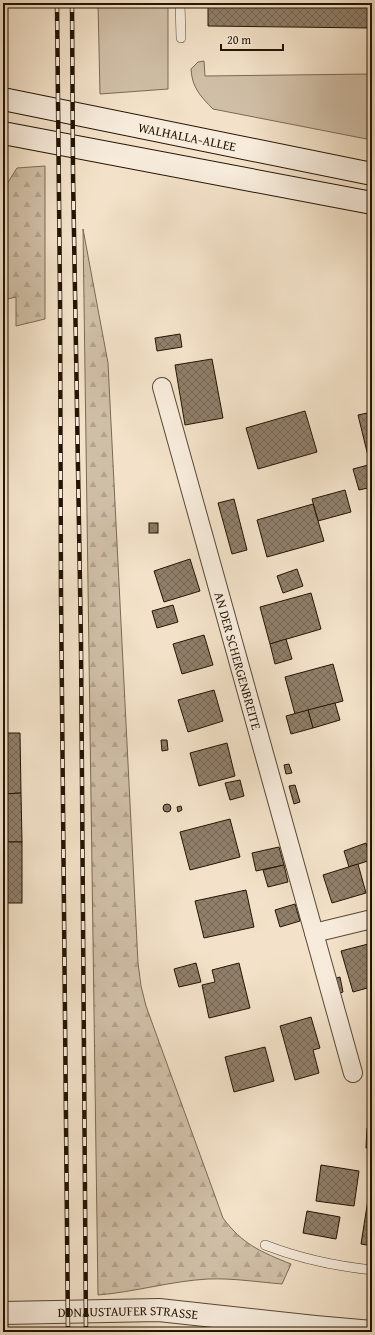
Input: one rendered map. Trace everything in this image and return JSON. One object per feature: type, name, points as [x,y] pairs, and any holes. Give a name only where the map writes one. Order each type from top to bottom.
[{"type":"main road","name":"WALHALLA-ALLEE","points":[[3,99],[372,174]]},
{"type":"main road","points":[[3,133],[372,203]]},
{"type":"main road","name":"DONAUSTAUFER STRASSE","points":[[3,1313],[159,1310],[315,1328],[372,1332]]},
{"type":"street","name":"AN DER SCHERGENBREITE","points":[[162,387],[353,1073]]},
{"type":"street","points":[[314,934],[372,920]]},
{"type":"lane","points":[[180,3],[181,38]]},
{"type":"lane","points":[[265,1245],[320,1263],[372,1270]]},
{"type":"green space","points":[[98,3],[168,3],[168,89],[100,94]]},
{"type":"green space","points":[[204,61],[205,76],[372,74],[372,140],[213,109],[204,100],[193,81],[191,69],[198,62]]},
{"type":"green space","points":[[45,166],[45,319],[16,326],[16,297],[3,300],[3,188],[17,168]]},
{"type":"green space","points":[[83,229],[108,363],[138,963],[141,986],[146,1006],[223,1218],[245,1241],[261,1251],[291,1264],[282,1284],[208,1279],[98,1295]]},
{"type":"building","points":[[208,3],[372,3],[372,26],[371,28],[208,26]]},
{"type":"building","points":[[180,334],[182,347],[157,351],[155,338]]},
{"type":"building","points":[[212,359],[223,418],[185,425],[175,365]]},
{"type":"building","points":[[305,411],[317,452],[258,469],[246,428]]},
{"type":"building","points":[[372,412],[372,455],[368,456],[358,415]]},
{"type":"building","points":[[372,464],[372,487],[359,490],[353,469]]},
{"type":"building","points":[[345,490],[351,512],[318,521],[312,499]]},
{"type":"building","points":[[234,499],[247,550],[232,554],[218,503]]},
{"type":"building","points":[[313,504],[324,541],[267,557],[257,520]]},
{"type":"building","points":[[149,523],[158,523],[158,533],[149,533]]},
{"type":"building","points":[[190,559],[200,591],[164,602],[154,571]]},
{"type":"building","points":[[297,569],[303,586],[283,593],[277,576]]},
{"type":"building","points":[[311,593],[321,629],[270,644],[260,607]]},
{"type":"building","points":[[173,605],[178,622],[157,628],[152,611]]},
{"type":"building","points":[[204,635],[213,665],[182,674],[173,644]]},
{"type":"building","points":[[286,639],[292,659],[275,664],[270,644]]},
{"type":"building","points":[[333,664],[343,701],[295,714],[285,677]]},
{"type":"building","points":[[372,679],[372,689],[371,689],[369,680]]},
{"type":"building","points":[[214,690],[223,721],[188,732],[178,700]]},
{"type":"building","points":[[335,703],[340,720],[313,728],[308,710]]},
{"type":"building","points":[[308,710],[313,728],[291,734],[286,716]]},
{"type":"building","points":[[3,733],[20,733],[21,793],[3,794]]},
{"type":"building","points":[[161,740],[167,740],[168,750],[162,751]]},
{"type":"building","points":[[227,743],[235,776],[199,786],[190,753]]},
{"type":"building","points":[[289,764],[292,773],[286,774],[284,765]]},
{"type":"building","points":[[240,780],[244,796],[230,800],[225,783]]},
{"type":"building","points":[[295,785],[300,802],[294,804],[289,786]]},
{"type":"building","points":[[21,793],[22,842],[3,842],[3,794]]},
{"type":"building","points":[[167,804],[170,805],[170,811],[167,812],[164,811],[163,808],[164,805]]},
{"type":"building","points":[[181,806],[182,810],[178,812],[177,807]]},
{"type":"building","points":[[230,819],[240,857],[190,870],[180,832]]},
{"type":"building","points":[[3,842],[22,842],[22,903],[3,903]]},
{"type":"building","points":[[366,843],[371,860],[349,867],[344,851]]},
{"type":"building","points":[[279,847],[284,865],[256,871],[252,853]]},
{"type":"building","points":[[358,864],[366,893],[332,903],[323,875]]},
{"type":"building","points":[[284,865],[288,882],[268,887],[263,870]]},
{"type":"building","points":[[246,890],[254,927],[204,938],[195,901]]},
{"type":"building","points":[[295,904],[300,921],[280,927],[275,910]]},
{"type":"building","points":[[372,943],[372,975],[368,976],[371,987],[353,992],[341,951]]},
{"type":"building","points":[[196,963],[201,982],[179,987],[174,969]]},
{"type":"building","points":[[239,963],[250,1008],[209,1018],[202,985],[215,982],[212,970]]},
{"type":"building","points":[[340,977],[343,992],[337,994],[333,979]]},
{"type":"building","points":[[311,1017],[320,1048],[313,1050],[319,1073],[295,1080],[280,1026]]},
{"type":"building","points":[[265,1047],[274,1081],[234,1092],[225,1057]]},
{"type":"building","points":[[367,1128],[372,1128],[372,1148],[366,1148]]},
{"type":"building","points":[[321,1165],[359,1171],[354,1206],[316,1201]]},
{"type":"building","points":[[370,1187],[372,1187],[372,1246],[361,1244]]},
{"type":"building","points":[[307,1211],[340,1217],[336,1239],[303,1233]]},
{"type":"railway","points":[[57,3],[68,1332]]},
{"type":"railway","points":[[72,3],[73,174],[81,644],[86,1332]]}]
